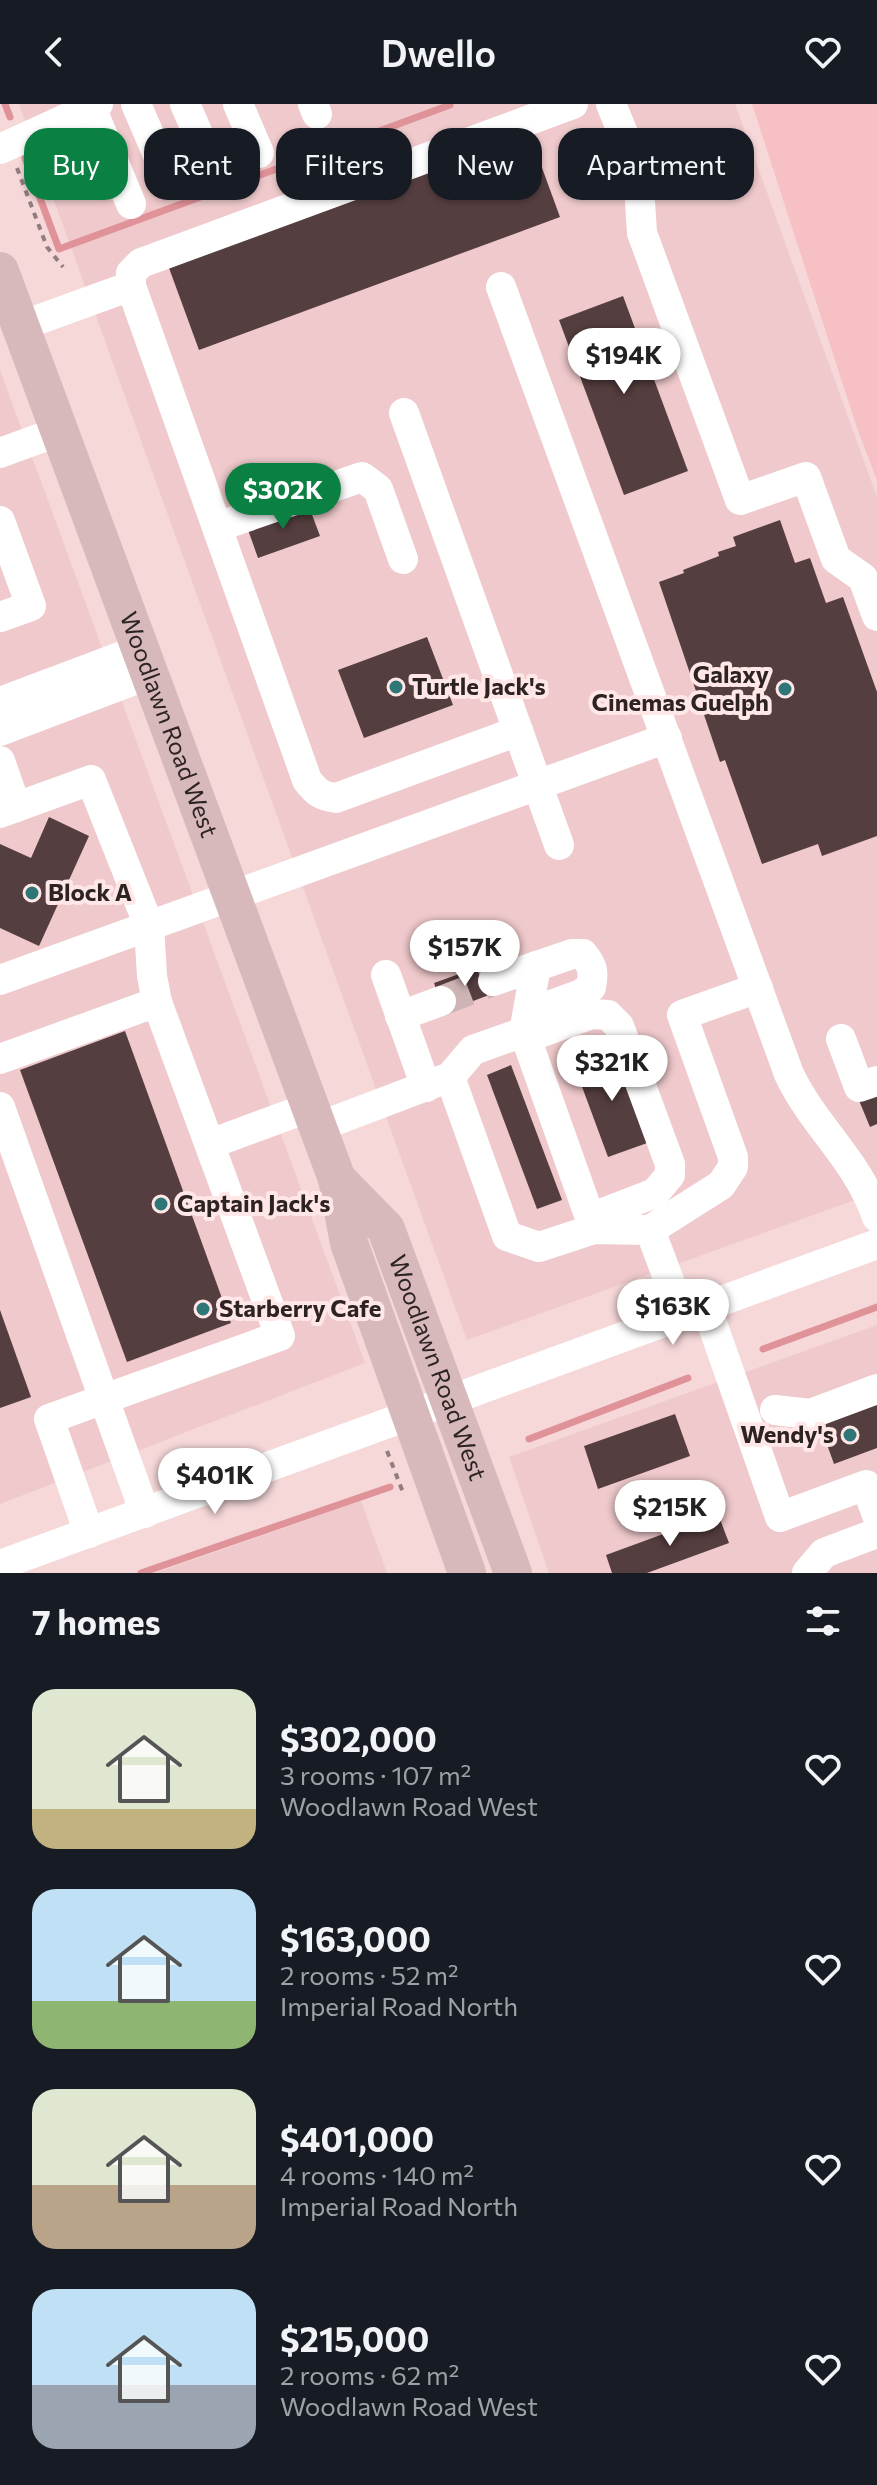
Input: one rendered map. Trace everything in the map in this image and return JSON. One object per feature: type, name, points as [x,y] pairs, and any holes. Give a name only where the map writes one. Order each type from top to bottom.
[{"type":"main road","name":"Woodlawn Road West","points":[[0,271],[337,1179],[349,1243],[467,1573]]},
{"type":"main road","name":"Woodlawn Road West","points":[[337,1179],[386,1229],[513,1573]]},
{"type":"street","points":[[136,104],[146,128]]},
{"type":"street","points":[[185,104],[195,128]]},
{"type":"street","points":[[238,104],[248,128]]},
{"type":"street","points":[[518,731],[336,798],[316,792],[307,780],[131,286],[131,273],[141,263],[573,104]]},
{"type":"street","points":[[611,104],[638,170],[642,233],[740,500],[806,477],[836,559],[863,578],[877,616]]},
{"type":"street","points":[[4,147],[94,106],[131,204]]},
{"type":"street","points":[[21,326],[131,286]]},
{"type":"street","points":[[501,287],[800,1097],[853,1167],[869,1192],[877,1217]]},
{"type":"street","points":[[404,413],[559,845]]},
{"type":"street","points":[[0,453],[60,431]]},
{"type":"street","points":[[217,527],[362,477],[378,489],[403,559]]},
{"type":"street","points":[[0,521],[31,606],[0,617]]},
{"type":"street","points":[[0,702],[145,662]]},
{"type":"street","points":[[0,731],[145,662]]},
{"type":"street","points":[[0,980],[667,738]]},
{"type":"street","points":[[0,761],[8,810],[91,780],[149,926],[157,1002],[280,1336],[49,1419],[89,1533]]},
{"type":"street","points":[[210,1144],[438,1082],[473,1050],[526,1028],[581,994],[591,987],[594,973],[583,954],[572,954],[493,981]]},
{"type":"street","points":[[536,966],[526,1028],[592,1224]]},
{"type":"street","points":[[386,975],[400,1016],[438,1082],[507,1236],[539,1247],[655,1193],[670,1175],[670,1164],[619,1026],[608,1015],[592,1014],[526,1028]]},
{"type":"street","points":[[592,1224],[650,1230],[729,1177],[733,1157],[682,1015],[758,988]]},
{"type":"street","points":[[400,1016],[441,1001]]},
{"type":"street","points":[[0,1059],[157,1002]]},
{"type":"street","points":[[841,1039],[859,1087],[877,1081]]},
{"type":"street","points":[[0,1107],[145,1513]]},
{"type":"street","points":[[650,1230],[694,1310],[780,1517],[866,1485],[877,1515]]},
{"type":"street","points":[[0,1565],[877,1244]]},
{"type":"street","points":[[775,1410],[810,1414],[877,1389]]},
{"type":"street","points":[[807,1573],[824,1553],[877,1533]]},
{"type":"path","points":[[4,147],[47,247],[63,267]]},
{"type":"shaded area","points":[[19,104],[735,104],[744,128],[558,128],[558,200],[754,200],[754,157],[877,497],[877,1192],[467,1340],[54,200],[128,200],[128,128],[28,128]]},
{"type":"shaded area","points":[[752,104],[877,104],[877,480],[857,428]]},
{"type":"shaded area","points":[[0,370],[365,1363],[0,1504]]},
{"type":"shaded area","points":[[877,1325],[877,1573],[549,1573],[509,1457]]},
{"type":"shaded area","points":[[361,1501],[387,1573],[155,1573]]},
{"type":"building","points":[[542,168],[560,217],[199,350],[169,268],[354,200],[412,200],[412,178],[428,173],[428,200],[542,200]]},
{"type":"building","points":[[623,296],[688,471],[624,495],[559,320]]},
{"type":"building","points":[[308,504],[320,536],[258,558],[247,527]]},
{"type":"building","name":"Galaxy Cinemas Guelph","points":[[780,520],[795,563],[810,558],[826,603],[843,597],[877,692],[877,836],[822,856],[818,844],[762,864],[725,760],[720,762],[659,582],[684,573],[683,570],[736,546],[733,537]]},
{"type":"building","name":"Turtle Jack's","points":[[427,637],[453,705],[364,738],[338,670]]},
{"type":"building","name":"Block A","points":[[49,817],[89,836],[39,946],[0,928],[0,844],[31,858]]},
{"type":"building","points":[[487,964],[497,992],[444,1012],[434,983]]},
{"type":"building","points":[[125,1031],[231,1323],[127,1362],[20,1070]]},
{"type":"building","points":[[617,1049],[650,1142],[608,1157],[574,1065]]},
{"type":"building","points":[[511,1065],[562,1200],[537,1209],[487,1075]]},
{"type":"building","points":[[877,1091],[877,1124],[870,1127],[858,1098]]},
{"type":"building","points":[[0,1310],[31,1397],[0,1408]]},
{"type":"building","name":"Wendy's","points":[[877,1401],[877,1448],[834,1464],[819,1422]]},
{"type":"building","points":[[675,1414],[690,1456],[598,1489],[584,1446]]},
{"type":"building","points":[[718,1514],[729,1543],[647,1573],[612,1573],[606,1555]]},
{"type":"waterway","points":[[5,104],[10,117]]},
{"type":"waterway","points":[[41,200],[59,249],[450,105]]},
{"type":"waterway","points":[[763,1349],[877,1307]]},
{"type":"waterway","points":[[529,1439],[688,1378]]},
{"type":"waterway","points":[[141,1573],[390,1487]]},
{"type":"tunnel","points":[[441,1001],[493,981]]},
{"type":"place","name":"Turtle Jack's","points":[[396,687]]},
{"type":"place","name":"Galaxy Cinemas Guelph","points":[[785,689]]},
{"type":"place","name":"Block A","points":[[32,893]]},
{"type":"place","name":"Captain Jack's","points":[[161,1204]]},
{"type":"place","name":"Starberry Cafe","points":[[203,1309]]},
{"type":"place","name":"Wendy's","points":[[850,1435]]}]
